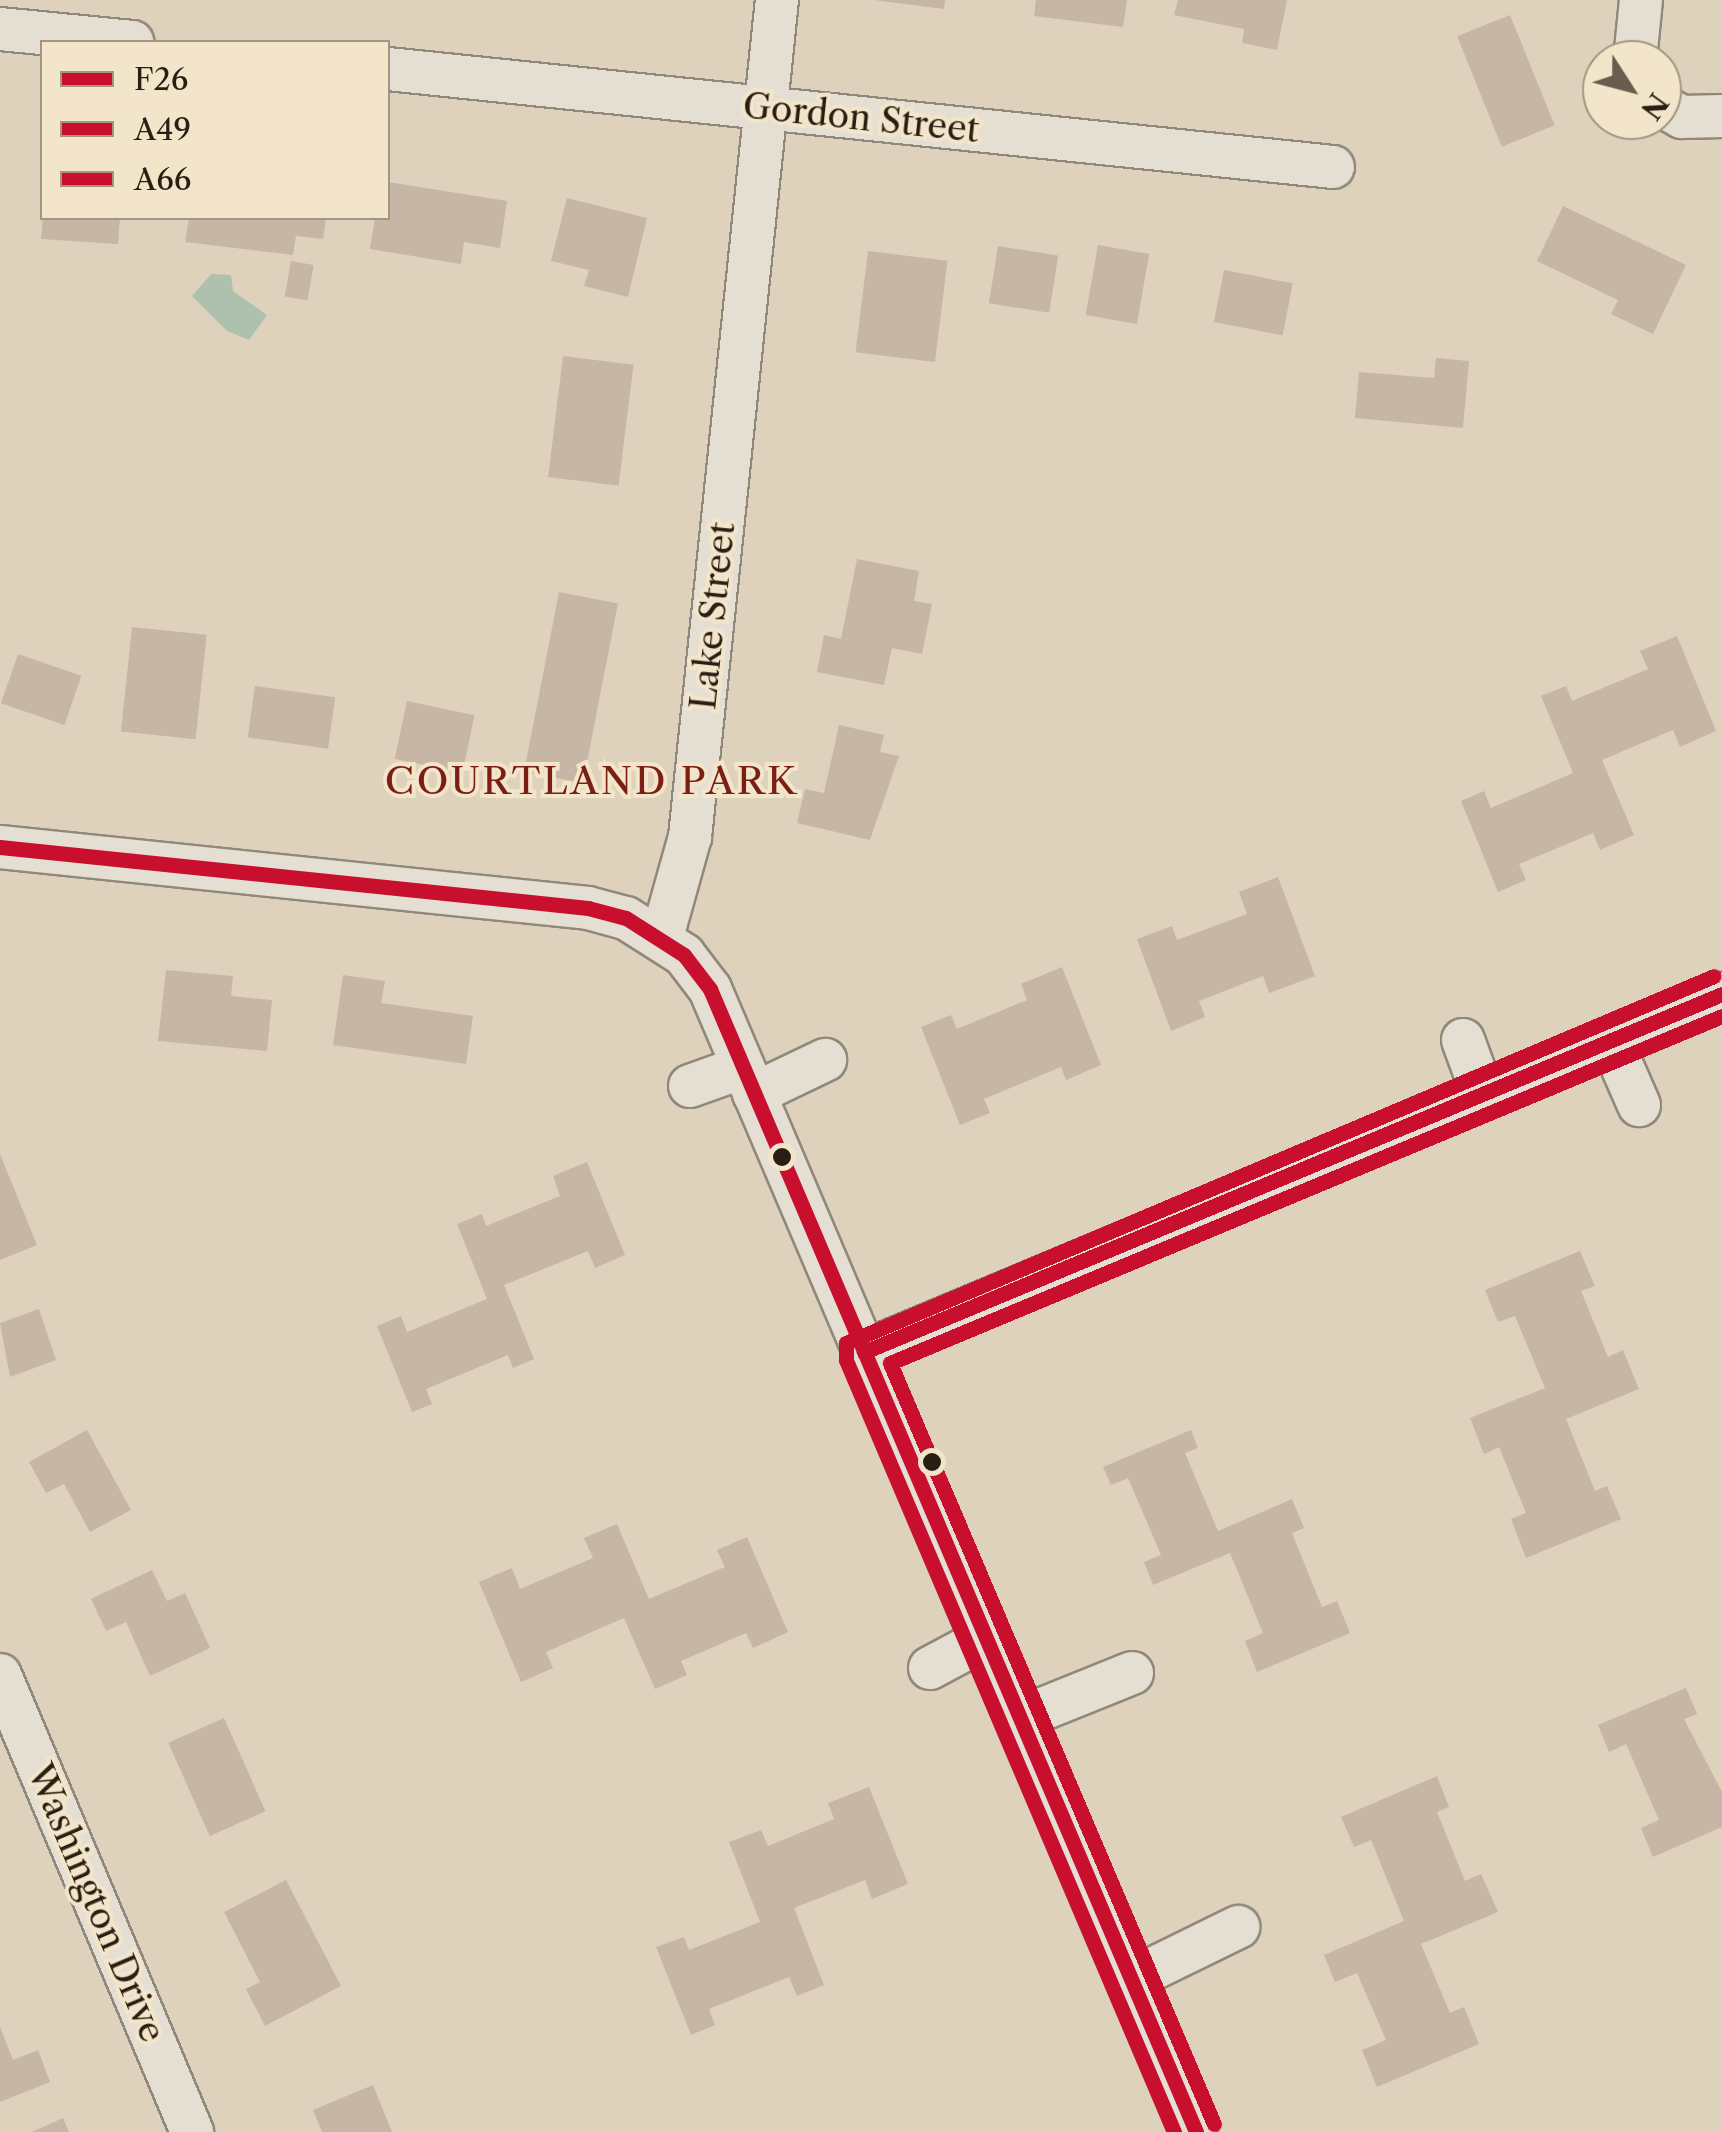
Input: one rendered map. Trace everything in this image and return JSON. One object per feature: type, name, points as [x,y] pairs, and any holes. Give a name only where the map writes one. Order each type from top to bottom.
[{"type":"street","name":"Lake Street","points":[[662,937],[690,837],[777,0]]},
{"type":"street","points":[[1636,40],[1641,0]]},
{"type":"street","points":[[0,29],[112,40]]},
{"type":"street","name":"Gordon Street","points":[[390,69],[1334,167]]},
{"type":"street","points":[[1682,117],[1722,116]]},
{"type":"street","points":[[0,847],[588,908],[662,937],[710,988],[1128,1980],[1196,2132]]},
{"type":"street","points":[[864,1352],[1722,994]]},
{"type":"street","points":[[1463,1040],[1482,1092]]},
{"type":"street","points":[[1611,1041],[1639,1105]]},
{"type":"street","points":[[690,1086],[748,1080],[825,1060]]},
{"type":"street","points":[[930,1668],[984,1639]]},
{"type":"street","points":[[1018,1719],[1132,1674]]},
{"type":"street","name":"Washington Drive","points":[[0,1675],[192,2132]]},
{"type":"street","points":[[1128,1980],[1238,1927]]},
{"type":"shaded area","points":[[211,274],[231,275],[233,291],[267,315],[249,340],[227,331],[192,296]]},
{"type":"building","points":[[874,0],[945,0],[944,9]]},
{"type":"building","points":[[1036,0],[1127,0],[1123,27],[1034,16]]},
{"type":"building","points":[[1178,0],[1287,0],[1277,50],[1242,43],[1244,29],[1174,15]]},
{"type":"building","points":[[1510,15],[1555,125],[1502,147],[1457,36]]},
{"type":"building","points":[[390,182],[507,201],[500,248],[464,242],[461,264],[370,249],[375,220],[390,220]]},
{"type":"building","points":[[567,198],[647,218],[628,297],[584,286],[589,270],[551,261]]},
{"type":"building","points":[[1563,206],[1686,265],[1653,334],[1611,314],[1618,300],[1537,261]]},
{"type":"building","points":[[43,220],[120,220],[118,244],[41,239]]},
{"type":"building","points":[[189,220],[326,220],[323,239],[296,236],[293,255],[185,242]]},
{"type":"building","points":[[1098,245],[1149,254],[1137,324],[1086,315]]},
{"type":"building","points":[[998,246],[1058,256],[1049,313],[989,303]]},
{"type":"building","points":[[868,251],[947,261],[935,362],[856,352]]},
{"type":"building","points":[[291,261],[314,265],[307,300],[285,296]]},
{"type":"building","points":[[1224,270],[1293,283],[1283,335],[1214,322]]},
{"type":"building","points":[[563,356],[633,365],[619,486],[548,477]]},
{"type":"building","points":[[1436,358],[1469,361],[1463,428],[1355,418],[1359,372],[1434,378]]},
{"type":"building","points":[[857,559],[919,571],[914,601],[932,604],[922,654],[892,648],[884,685],[817,672],[824,635],[841,639]]},
{"type":"building","points":[[559,592],[618,603],[583,783],[524,772]]},
{"type":"building","points":[[132,627],[207,635],[196,739],[121,731]]},
{"type":"building","points":[[1677,636],[1716,731],[1680,747],[1673,730],[1602,760],[1634,835],[1600,850],[1593,833],[1519,864],[1526,880],[1498,892],[1461,801],[1484,791],[1491,808],[1573,773],[1541,696],[1566,686],[1572,701],[1648,669],[1640,651]]},
{"type":"building","points":[[18,654],[81,676],[64,725],[1,703]]},
{"type":"building","points":[[255,686],[335,697],[328,749],[248,737]]},
{"type":"building","points":[[407,701],[474,715],[462,773],[395,759]]},
{"type":"building","points":[[839,725],[884,735],[880,752],[899,756],[870,840],[797,823],[805,789],[824,793]]},
{"type":"building","points":[[1278,877],[1315,976],[1269,993],[1263,976],[1199,1001],[1205,1017],[1171,1031],[1137,939],[1172,926],[1177,940],[1247,914],[1239,892]]},
{"type":"building","points":[[1062,967],[1101,1065],[1066,1080],[1061,1067],[984,1099],[990,1113],[960,1125],[921,1027],[951,1015],[957,1029],[1027,1000],[1021,984]]},
{"type":"building","points":[[166,970],[233,976],[231,996],[272,1000],[267,1051],[158,1041]]},
{"type":"building","points":[[343,975],[385,981],[381,1003],[473,1016],[466,1064],[333,1045]]},
{"type":"building","points":[[0,1154],[37,1245],[0,1260]]},
{"type":"building","points":[[587,1162],[625,1255],[595,1268],[588,1251],[504,1285],[534,1359],[513,1368],[508,1355],[426,1389],[432,1404],[412,1412],[377,1326],[401,1316],[407,1332],[487,1299],[457,1224],[482,1214],[486,1226],[560,1196],[553,1176]]},
{"type":"building","points":[[1580,1251],[1595,1286],[1581,1291],[1608,1357],[1623,1350],[1639,1389],[1566,1419],[1595,1491],[1607,1486],[1621,1519],[1526,1558],[1511,1519],[1526,1513],[1499,1447],[1484,1454],[1470,1418],[1545,1388],[1515,1316],[1498,1322],[1485,1290]]},
{"type":"building","points":[[39,1309],[56,1360],[10,1377],[0,1323]]},
{"type":"building","points":[[87,1430],[131,1510],[90,1532],[64,1484],[46,1493],[29,1462]]},
{"type":"building","points":[[1191,1430],[1198,1448],[1185,1453],[1218,1531],[1292,1499],[1304,1528],[1292,1533],[1322,1607],[1337,1601],[1350,1633],[1257,1672],[1245,1641],[1263,1633],[1230,1553],[1153,1585],[1144,1562],[1161,1555],[1128,1478],[1111,1485],[1103,1467]]},
{"type":"building","points":[[617,1524],[649,1599],[725,1567],[717,1550],[747,1537],[788,1632],[753,1648],[746,1633],[681,1661],[687,1675],[655,1689],[624,1618],[546,1652],[553,1668],[521,1682],[479,1582],[512,1568],[520,1589],[593,1558],[584,1538]]},
{"type":"building","points":[[152,1570],[167,1601],[185,1593],[210,1648],[150,1676],[126,1622],[106,1631],[91,1599]]},
{"type":"building","points":[[1686,1688],[1697,1714],[1684,1719],[1722,1792],[1722,1827],[1653,1857],[1641,1828],[1659,1820],[1626,1744],[1609,1752],[1598,1725]]},
{"type":"building","points":[[224,1718],[265,1811],[210,1836],[168,1743]]},
{"type":"building","points":[[1437,1776],[1449,1807],[1437,1812],[1465,1881],[1481,1874],[1498,1912],[1421,1944],[1450,2013],[1464,2007],[1479,2044],[1377,2087],[1362,2050],[1386,2040],[1357,1973],[1335,1982],[1324,1955],[1404,1921],[1371,1840],[1354,1847],[1341,1817]]},
{"type":"building","points":[[869,1787],[908,1884],[872,1899],[865,1880],[794,1908],[824,1985],[797,1996],[789,1977],[709,2009],[715,2025],[691,2035],[656,1947],[684,1937],[689,1950],[760,1922],[729,1842],[761,1830],[768,1846],[834,1819],[828,1803]]},
{"type":"building","points":[[286,1880],[341,1986],[265,2026],[246,1989],[260,1982],[224,1912]]},
{"type":"building","points":[[0,2027],[13,2060],[38,2050],[50,2082],[0,2102]]},
{"type":"building","points":[[373,2085],[392,2132],[322,2132],[313,2110]]},
{"type":"building","points":[[63,2118],[69,2132],[32,2132]]},
{"type":"transit line","name":"F26","points":[[0,847],[588,908],[626,918],[684,955],[710,989],[1196,2132]]},
{"type":"transit line","name":"A66","points":[[1174,2132],[846,1360],[846,1343],[1714,976]]},
{"type":"transit line","name":"F26","points":[[864,1352],[1722,994]]},
{"type":"transit line","name":"A49","points":[[1214,2124],[890,1363],[1722,1016]]},
{"type":"district","name":"COURTLAND PARK","points":[[592,781]]}]
